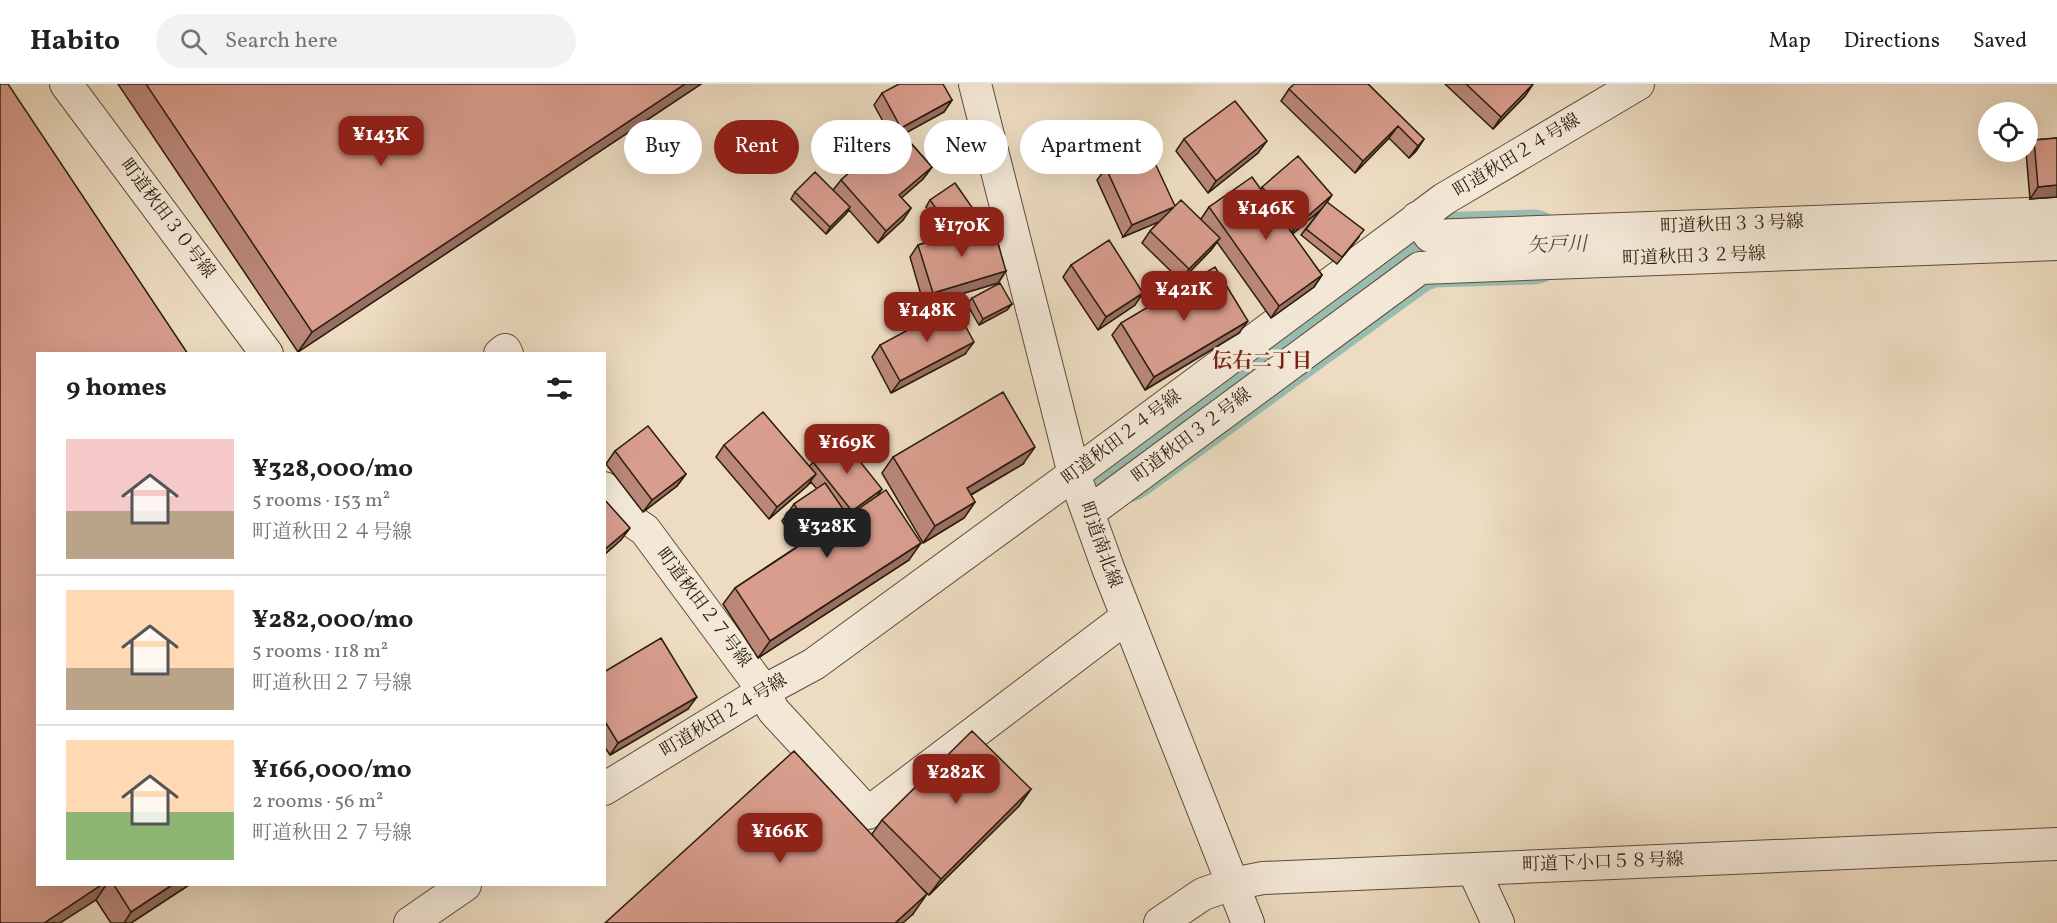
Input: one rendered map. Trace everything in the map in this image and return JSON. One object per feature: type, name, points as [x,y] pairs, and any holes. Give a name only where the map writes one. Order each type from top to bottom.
[{"type":"street","name":"町道秋田３０号線","points":[[66,84],[266,352]]},
{"type":"street","name":"町道南北線","points":[[975,84],[1074,474],[1127,617],[1248,923]]},
{"type":"street","name":"町道秋田２４号線","points":[[606,788],[814,663],[1074,474],[1444,199],[1638,84]]},
{"type":"street","name":"町道秋田３３号線","points":[[1418,218],[1430,236],[2057,213]]},
{"type":"street","name":"町道秋田３２号線","points":[[1088,513],[1420,268],[2057,244]]},
{"type":"street","name":"町道秋田２７号線","points":[[606,491],[627,517],[645,530],[764,691],[773,710],[868,813],[1127,617]]},
{"type":"street","name":"町道下小口５８号線","points":[[1160,923],[1203,894],[1232,884],[1263,878],[2057,844]]},
{"type":"street","points":[[1473,869],[1498,923]]},
{"type":"street","points":[[410,923],[464,886]]},
{"type":"building","points":[[0,84],[8,84],[187,352],[36,352],[36,886],[100,886],[44,923],[0,923]]},
{"type":"building","points":[[146,84],[685,84],[631,120],[624,120],[624,125],[312,332]]},
{"type":"building","points":[[899,84],[943,84],[952,100],[912,122],[912,120],[897,120],[882,93]]},
{"type":"building","points":[[1294,84],[1368,84],[1424,139],[1418,146],[1398,126],[1363,161],[1289,89]]},
{"type":"building","points":[[1466,84],[1533,84],[1501,117]]},
{"type":"building","points":[[1235,101],[1267,141],[1216,181],[1184,139]]},
{"type":"building","points":[[2057,138],[2057,185],[2038,187],[2036,162],[2038,162],[2038,140]]},
{"type":"building","points":[[912,145],[924,158],[924,174],[899,195],[911,208],[886,231],[841,180],[848,174],[912,174]]},
{"type":"building","points":[[1298,156],[1332,195],[1296,226],[1262,187]]},
{"type":"building","points":[[813,174],[817,174],[850,207],[830,227],[795,192]]},
{"type":"building","points":[[1109,174],[1160,174],[1175,206],[1181,200],[1220,238],[1189,269],[1150,231],[1174,207],[1132,225]]},
{"type":"building","points":[[1252,177],[1322,275],[1279,306],[1209,207]]},
{"type":"building","points":[[955,183],[976,213],[952,231],[930,200]]},
{"type":"building","points":[[1327,202],[1364,230],[1342,257],[1306,229]]},
{"type":"building","points":[[992,223],[1006,271],[933,293],[918,245]]},
{"type":"building","points":[[1109,240],[1143,293],[1106,317],[1071,265]]},
{"type":"building","points":[[1215,267],[1248,321],[1154,377],[1121,323]]},
{"type":"building","points":[[1000,283],[1012,304],[983,319],[972,298]]},
{"type":"building","points":[[954,305],[974,342],[900,381],[880,345]]},
{"type":"building","points":[[1003,392],[1035,447],[967,488],[975,502],[935,526],[893,457]]},
{"type":"building","points":[[763,412],[816,474],[777,507],[724,445]]},
{"type":"building","points":[[648,426],[686,474],[652,500],[615,451]]},
{"type":"building","points":[[842,439],[882,489],[852,511],[813,462]]},
{"type":"building","points":[[825,483],[848,516],[886,490],[921,543],[770,641],[735,588],[814,536],[794,504]]},
{"type":"building","points":[[606,501],[630,528],[606,548]]},
{"type":"building","points":[[661,638],[697,697],[618,743],[606,723],[606,671]]},
{"type":"building","points":[[972,731],[1031,789],[941,879],[882,820]]},
{"type":"building","points":[[794,751],[927,894],[895,923],[605,923]]},
{"type":"building","points":[[115,886],[170,886],[131,912]]},
{"type":"waterway","name":"矢戸川","points":[[1125,465],[1414,255],[1432,250],[1532,247]]},
{"type":"district","name":"伝右二丁目","points":[[1262,362]]}]
